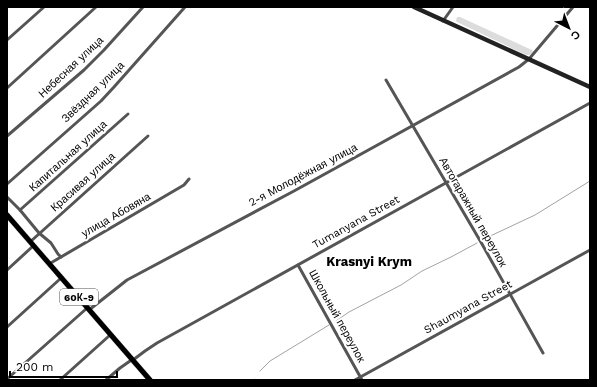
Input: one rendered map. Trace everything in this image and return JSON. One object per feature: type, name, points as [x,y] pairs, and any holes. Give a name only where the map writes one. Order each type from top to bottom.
[{"type":"main road","name":"60К-9","points":[[7,216],[148,380]]},
{"type":"main road","name":"60К-9","points":[[31,244],[60,280],[88,309],[109,336],[131,360]]},
{"type":"street","points":[[7,40],[44,7]]},
{"type":"street","points":[[7,88],[96,7]]},
{"type":"street","name":"Небесная улица","points":[[7,136],[84,70],[143,7]]},
{"type":"street","name":"Звёздная улица","points":[[7,184],[101,101],[185,7]]},
{"type":"street","points":[[414,7],[590,87]]},
{"type":"street","points":[[443,21],[453,7]]},
{"type":"street","name":"2-я Молодёжная улица","points":[[7,379],[88,309],[127,280],[413,126],[519,67],[529,59],[572,7]]},
{"type":"street","name":"Автогаражный переулок","points":[[386,80],[543,353]]},
{"type":"street","name":"Tumanyana Street","points":[[106,380],[120,368],[151,347],[590,103]]},
{"type":"street","name":"Капитальная улица","points":[[20,210],[128,114]]},
{"type":"street","name":"Красивая улица","points":[[7,270],[39,233],[148,136]]},
{"type":"street","name":"улица Абовяна","points":[[49,264],[184,186],[189,179]]},
{"type":"street","points":[[7,197],[39,233],[48,240],[61,257]]},
{"type":"street","name":"Shaumyana Street","points":[[355,380],[590,250]]},
{"type":"street","name":"Школьный переулок","points":[[298,265],[361,378]]},
{"type":"street","points":[[7,327],[60,280]]},
{"type":"street","points":[[60,380],[109,336]]},
{"type":"shaded area","points":[[457,17],[460,17],[533,51],[529,55],[526,55],[457,22]]},
{"type":"waterway","points":[[486,238],[535,215],[590,181]]},
{"type":"waterway","points":[[336,321],[349,312],[401,285],[422,271],[477,243]]},
{"type":"waterway","points":[[260,371],[270,361],[329,325]]},
{"type":"district","name":"Krasnyi Krym","points":[[369,261]]}]
